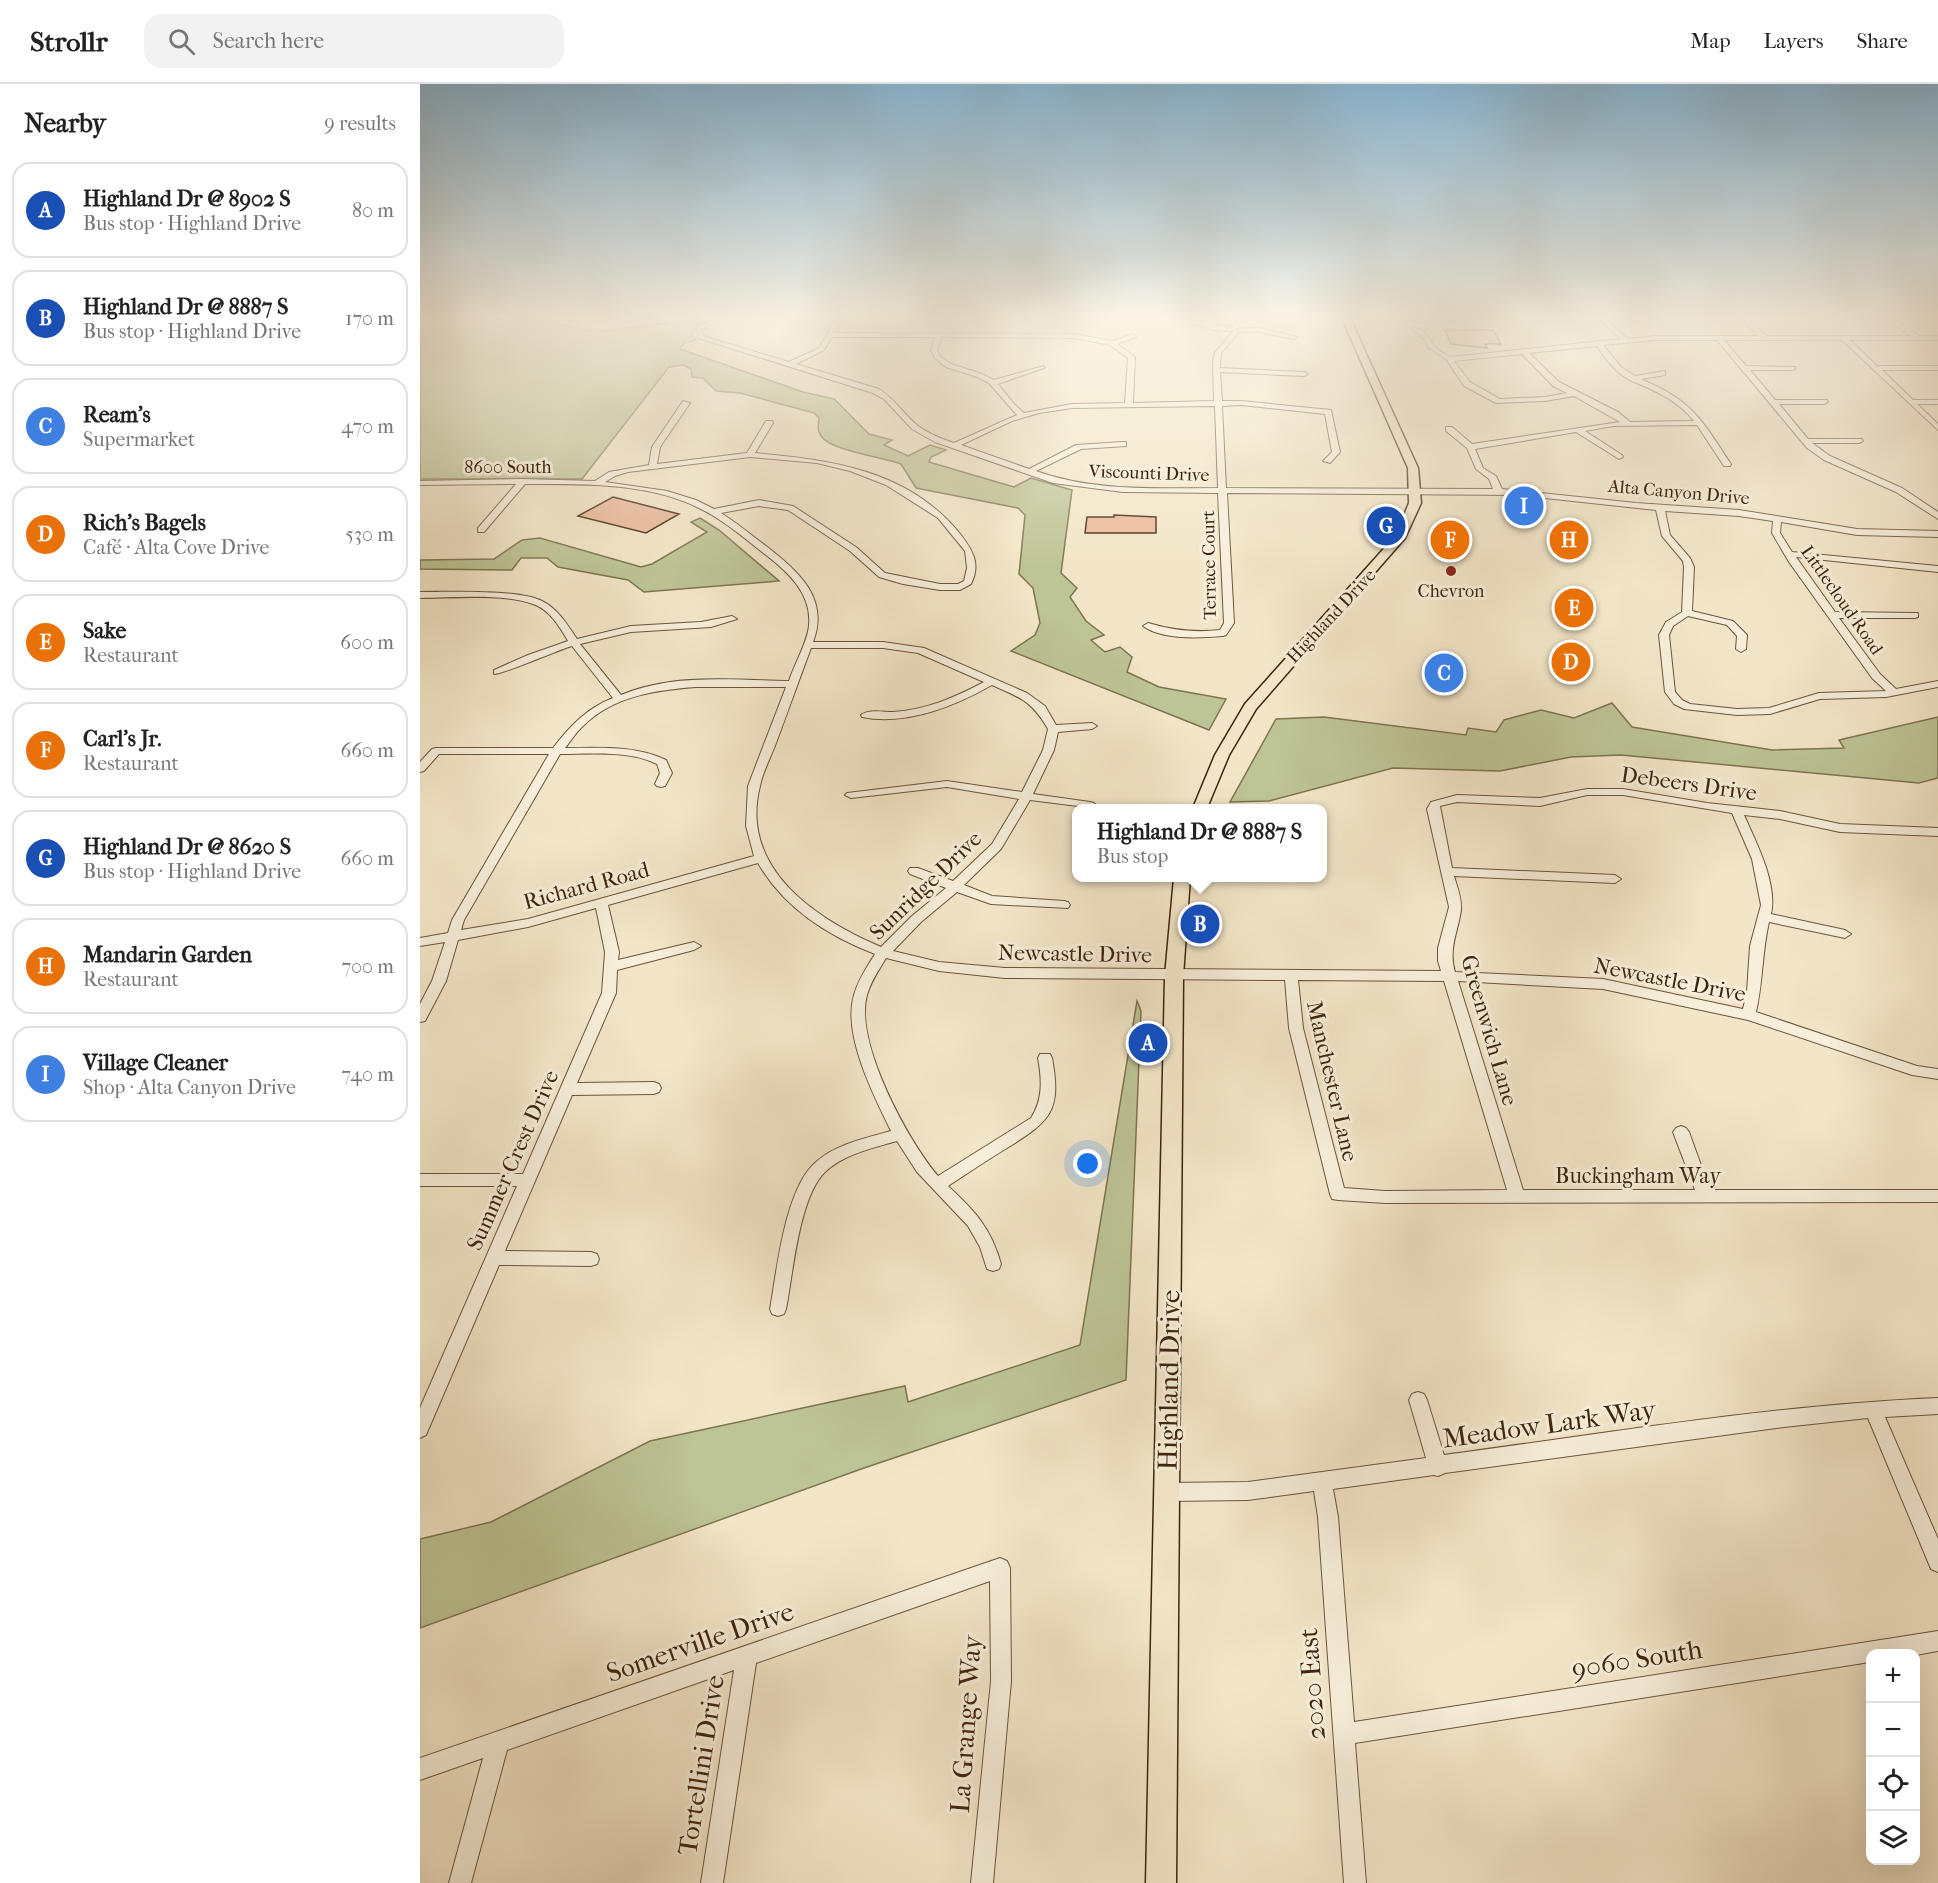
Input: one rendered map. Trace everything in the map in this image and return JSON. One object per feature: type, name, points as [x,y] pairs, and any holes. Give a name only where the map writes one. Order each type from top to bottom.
[{"type":"main road","name":"Highland Drive","points":[[1202,804],[1222,755],[1251,707],[1276,675],[1394,546],[1411,516],[1416,491],[1411,464],[1382,400]]},
{"type":"main road","name":"Highland Drive","points":[[1161,1883],[1174,976],[1182,882]]},
{"type":"street","name":"Viscounti Drive","points":[[889,400],[921,432],[1029,472],[1072,484],[1106,489],[1416,491]]},
{"type":"street","points":[[1005,400],[1022,415]]},
{"type":"street","points":[[1218,400],[1223,490]]},
{"type":"street","points":[[1497,400],[1523,400]]},
{"type":"street","points":[[1585,400],[1615,414],[1627,423]]},
{"type":"street","points":[[1677,400],[1698,423],[1727,464]]},
{"type":"street","points":[[1773,402],[1824,402]]},
{"type":"street","points":[[1773,402],[1804,441],[1827,458],[1899,490],[1938,516]]},
{"type":"street","points":[[1911,402],[1938,402]]},
{"type":"street","points":[[1911,402],[1938,428]]},
{"type":"street","points":[[653,466],[656,447],[686,403]]},
{"type":"street","points":[[954,446],[996,424],[1022,415],[1072,406],[1129,403],[1218,403],[1328,412],[1336,452],[1327,461]]},
{"type":"street","points":[[750,455],[769,423]]},
{"type":"street","points":[[1470,447],[1627,423],[1698,423]]},
{"type":"street","points":[[1449,429],[1470,447],[1480,469],[1493,478],[1498,491]]},
{"type":"street","points":[[1578,430],[1619,457]]},
{"type":"street","points":[[1804,441],[1859,441]]},
{"type":"street","points":[[1029,472],[1071,449],[1087,445],[1123,444]]},
{"type":"street","points":[[596,484],[618,472],[750,455],[836,465],[890,483],[941,516],[969,551],[972,568],[968,582],[960,587],[940,587],[882,575],[853,549],[790,508],[759,503],[714,512]]},
{"type":"street","name":"8600 South","points":[[420,483],[596,484]]},
{"type":"street","points":[[481,530],[521,483]]},
{"type":"street","name":"Newcastle Drive","points":[[596,484],[666,494],[714,512],[789,569],[801,582],[814,614],[809,645],[754,786],[751,806],[753,832],[761,858],[775,880],[805,910],[845,936],[884,952],[965,970],[1055,975],[1449,976],[1603,984],[1749,1016],[1917,1071],[1938,1074]]},
{"type":"street","name":"Terrace Court","points":[[1148,626],[1185,634],[1223,633],[1227,628],[1223,490]]},
{"type":"street","name":"Alta Canyon Drive","points":[[1416,491],[1498,491],[1552,494],[1660,508],[1730,512],[1857,532],[1938,534]]},
{"type":"street","points":[[1660,508],[1666,536],[1689,563],[1687,613]]},
{"type":"street","name":"Littlecloud Road","points":[[1777,519],[1776,532],[1789,554],[1876,676],[1894,693]]},
{"type":"street","points":[[1789,554],[1938,569]]},
{"type":"street","points":[[420,596],[507,596],[538,602],[560,620],[575,644],[618,698]]},
{"type":"street","points":[[1741,650],[1742,635],[1735,626],[1687,613],[1669,624],[1664,635],[1670,692],[1678,702],[1688,707],[1745,712],[1783,709],[1819,696],[1894,693],[1938,684]]},
{"type":"street","points":[[1832,615],[1915,615]]},
{"type":"street","points":[[498,672],[522,661],[623,631],[703,626],[732,619]]},
{"type":"street","points":[[809,645],[883,645],[920,650],[1030,699],[1048,718],[1053,729],[1092,726]]},
{"type":"street","points":[[866,716],[889,717],[916,714],[993,681]]},
{"type":"street","points":[[420,1017],[439,981],[458,920],[558,749],[576,724],[618,698],[634,692],[675,685],[793,684]]},
{"type":"street","name":"Sunridge Drive","points":[[993,1264],[988,1242],[976,1222],[923,1169],[900,1134],[859,1033],[857,1011],[864,982],[884,952],[998,845],[1046,757],[1053,729]]},
{"type":"street","points":[[420,769],[436,751],[558,749],[613,751],[652,757],[662,762],[666,773],[661,784]]},
{"type":"street","points":[[851,795],[937,784],[1078,804]]},
{"type":"street","name":"Debeers Drive","points":[[1435,804],[1457,798],[1540,802],[1572,794],[1605,791],[1643,794],[1840,828],[1938,832]]},
{"type":"street","name":"Greenwich Lane","points":[[1435,804],[1433,809],[1455,907],[1445,948],[1449,976],[1517,1197]]},
{"type":"street","points":[[1737,811],[1762,872],[1767,905],[1757,946],[1754,992],[1749,1016]]},
{"type":"street","name":"Richard Road","points":[[420,942],[528,923],[761,858]]},
{"type":"street","points":[[914,871],[953,888],[1010,903],[1064,905]]},
{"type":"street","points":[[1448,872],[1616,879]]},
{"type":"street","name":"Summer Crest Drive","points":[[420,1429],[609,993],[613,966],[610,940],[601,903]]},
{"type":"street","points":[[1765,917],[1845,934]]},
{"type":"street","points":[[613,966],[694,946]]},
{"type":"street","name":"Manchester Lane","points":[[1291,976],[1296,1028],[1338,1194]]},
{"type":"street","points":[[938,1184],[1036,1122],[1050,1096],[1045,1058]]},
{"type":"street","points":[[568,1089],[654,1088]]},
{"type":"street","points":[[1681,1132],[1705,1197]]},
{"type":"street","points":[[778,1309],[798,1210],[808,1185],[819,1168],[845,1152],[900,1134]]},
{"type":"street","points":[[420,1180],[528,1180]]},
{"type":"street","name":"Buckingham Way","points":[[1338,1194],[1385,1197],[1938,1196]]},
{"type":"street","points":[[493,1258],[591,1258]]},
{"type":"street","points":[[1418,1400],[1438,1467]]},
{"type":"street","name":"Meadow Lark Way","points":[[1167,1492],[1248,1491],[1438,1467],[1784,1418],[1873,1409],[1938,1406]]},
{"type":"street","points":[[1873,1409],[1938,1562]]},
{"type":"street","name":"2020 East","points":[[1322,1482],[1328,1517],[1355,1883]]},
{"type":"street","name":"Somerville Drive","points":[[420,1770],[1000,1568]]},
{"type":"street","name":"La Grange Way","points":[[982,1883],[1001,1681],[1000,1568]]},
{"type":"street","name":"9060 South","points":[[1344,1734],[1938,1641]]},
{"type":"street","name":"Tortellini Drive","points":[[712,1883],[747,1656]]},
{"type":"street","points":[[460,1883],[498,1742]]},
{"type":"green space","points":[[420,400],[643,400],[582,479],[420,479]]},
{"type":"green space","points":[[766,400],[835,400],[869,434],[892,440],[884,445],[908,456],[930,445],[946,450],[931,457],[929,462],[1014,487],[1031,478],[1072,490],[1061,573],[1077,588],[1070,597],[1086,621],[1104,635],[1091,640],[1105,652],[1120,647],[1132,657],[1127,672],[1159,687],[1226,699],[1209,730],[1011,651],[1035,635],[1040,623],[1033,588],[1019,574],[1025,515],[1018,508],[916,488],[901,464],[846,450],[827,441],[820,434],[819,418],[814,413]]},
{"type":"green space","points":[[700,518],[719,530],[779,581],[644,592],[628,580],[558,567],[547,558],[521,558],[512,570],[420,569],[420,560],[494,559],[522,540],[540,538],[641,567],[652,564],[707,532],[691,522]]},
{"type":"green space","points":[[1612,703],[1632,727],[1772,750],[1844,748],[1839,740],[1938,717],[1938,778],[1919,783],[1621,755],[1571,757],[1500,771],[1393,768],[1269,801],[1230,802],[1276,719],[1324,717],[1466,735],[1468,728],[1496,732],[1504,720],[1541,710],[1574,718]]},
{"type":"green space","points":[[1137,1001],[1141,1011],[1126,1380],[864,1468],[420,1628],[420,1539],[491,1522],[650,1441],[905,1386],[908,1402],[1080,1345]]},
{"type":"building","points":[[613,497],[679,514],[646,533],[578,516]]},
{"type":"building","points":[[1114,515],[1156,517],[1156,533],[1085,533],[1087,517],[1114,517]]},
{"type":"place","name":"Village Cleaner","points":[[1524,506]]},
{"type":"place","name":"Highland Dr @ 8620 S","points":[[1386,526]]},
{"type":"place","name":"Carl's Jr.","points":[[1450,540]]},
{"type":"place","name":"Mandarin Garden","points":[[1569,540]]},
{"type":"place","name":"Chevron","points":[[1451,571]]},
{"type":"place","name":"Sake","points":[[1574,608]]},
{"type":"place","name":"Rich's Bagels","points":[[1571,662]]},
{"type":"place","name":"Ream's","points":[[1444,673]]},
{"type":"place","name":"Highland Dr @ 8887 S","points":[[1200,924]]},
{"type":"place","name":"Highland Dr @ 8902 S","points":[[1148,1043]]}]
